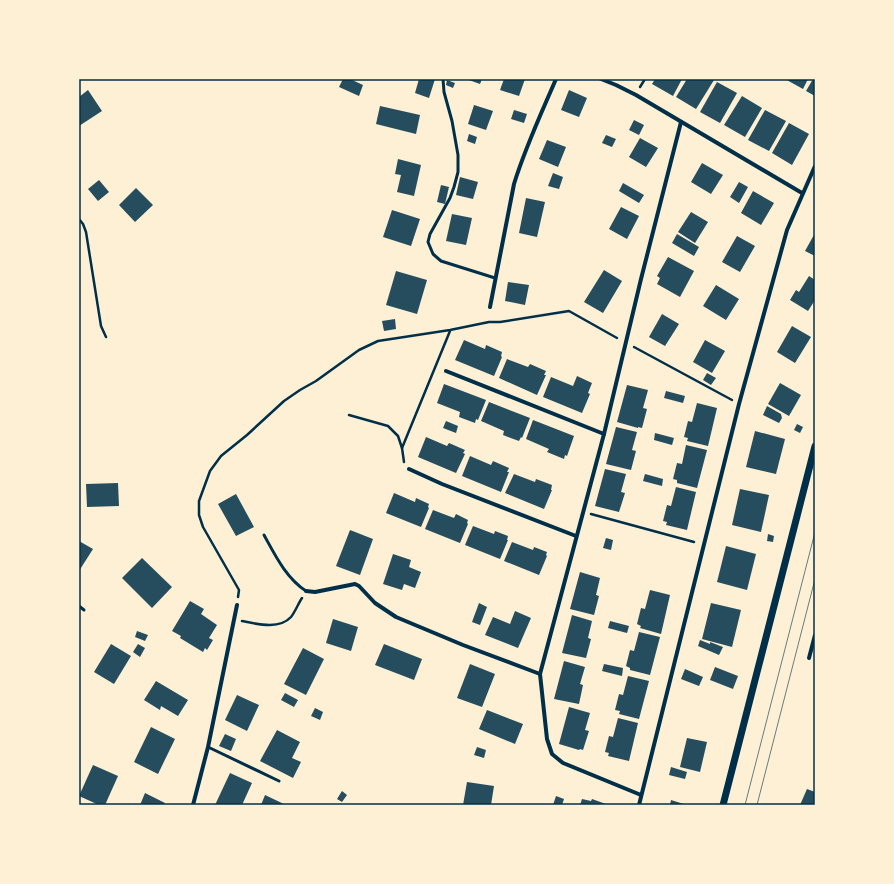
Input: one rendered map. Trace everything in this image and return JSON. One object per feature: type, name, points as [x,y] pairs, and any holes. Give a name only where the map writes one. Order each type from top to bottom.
[{"type":"street","points":[[490,307],[518,170],[556,79]]},
{"type":"street","points":[[601,79],[616,85],[681,122],[802,194]]},
{"type":"street","points":[[641,795],[563,763],[552,754],[547,740],[540,674],[604,434],[681,122]]},
{"type":"street","points":[[639,805],[739,404],[787,230],[815,166]]},
{"type":"street","points":[[446,371],[604,434]]},
{"type":"street","points":[[723,805],[815,446]]},
{"type":"street","points":[[409,469],[442,484],[576,536]]},
{"type":"street","points":[[306,591],[315,592],[355,584],[375,604],[396,616],[463,645],[540,674]]},
{"type":"street","points":[[193,805],[208,747],[237,605]]},
{"type":"street","points":[[809,658],[815,635]]},
{"type":"lane","points":[[443,79],[444,92],[452,120],[458,154],[458,172],[450,198],[430,234],[428,242],[433,254],[441,261],[495,278]]},
{"type":"lane","points":[[264,535],[281,565],[296,584],[306,591]]},
{"type":"lane","points":[[79,606],[84,610]]},
{"type":"lane","points":[[208,747],[278,782]]},
{"type":"path","points":[[79,219],[86,232],[101,326],[106,337]]},
{"type":"path","points":[[237,605],[239,590],[203,527],[199,516],[199,501],[210,471],[222,456],[247,436],[284,401],[316,381],[360,350],[378,341],[450,330],[489,322],[500,322],[569,311],[739,404]]},
{"type":"path","points":[[402,448],[450,330]]},
{"type":"path","points":[[349,415],[388,426],[398,436],[402,448],[403,460],[409,469]]},
{"type":"path","points":[[583,512],[704,544]]},
{"type":"path","points":[[234,620],[267,626],[284,621],[290,618],[306,591]]},
{"type":"building","points":[[343,79],[350,79],[363,85],[359,96],[339,87]]},
{"type":"building","points":[[419,79],[435,79],[429,98],[415,93]]},
{"type":"building","points":[[466,79],[482,79],[480,84]]},
{"type":"building","points":[[504,79],[525,79],[519,96],[500,90]]},
{"type":"building","points":[[655,79],[682,79],[673,96],[652,84]]},
{"type":"building","points":[[687,79],[714,80],[696,109],[676,97]]},
{"type":"building","points":[[785,79],[808,79],[803,89]]},
{"type":"building","points":[[813,79],[815,79],[815,96],[806,91]]},
{"type":"building","points":[[447,80],[455,83],[453,88],[446,85]]},
{"type":"building","points":[[717,82],[737,93],[720,123],[700,112]]},
{"type":"building","points":[[88,90],[102,111],[79,126],[79,97]]},
{"type":"building","points":[[569,90],[587,98],[579,117],[561,110]]},
{"type":"building","points":[[742,96],[762,108],[745,137],[724,125]]},
{"type":"building","points":[[474,105],[493,111],[486,130],[468,124]]},
{"type":"building","points":[[380,106],[420,115],[416,134],[376,124]]},
{"type":"building","points":[[514,110],[527,114],[524,123],[511,119]]},
{"type":"building","points":[[765,110],[786,121],[769,151],[748,140]]},
{"type":"building","points":[[634,120],[644,125],[639,135],[629,130]]},
{"type":"building","points":[[789,123],[809,134],[792,165],[772,153]]},
{"type":"building","points":[[469,134],[477,137],[475,144],[467,141]]},
{"type":"building","points":[[606,135],[616,139],[612,147],[602,143]]},
{"type":"building","points":[[640,138],[658,148],[646,167],[629,157]]},
{"type":"building","points":[[547,140],[566,147],[558,167],[539,159]]},
{"type":"building","points":[[398,159],[421,165],[414,196],[397,192],[401,175],[395,174]]},
{"type":"building","points":[[702,163],[723,175],[711,194],[691,182]]},
{"type":"building","points":[[553,173],[563,177],[559,189],[548,186]]},
{"type":"building","points":[[460,177],[478,182],[473,199],[456,195]]},
{"type":"building","points":[[99,180],[109,192],[98,201],[88,189]]},
{"type":"building","points":[[739,182],[748,187],[739,203],[730,197]]},
{"type":"building","points":[[623,183],[644,195],[639,203],[619,191]]},
{"type":"building","points":[[441,185],[449,187],[445,204],[437,202]]},
{"type":"building","points":[[136,188],[153,205],[135,222],[119,205]]},
{"type":"building","points":[[753,191],[774,203],[761,225],[741,213]]},
{"type":"building","points":[[526,198],[545,202],[537,237],[519,233]]},
{"type":"building","points":[[621,207],[639,216],[627,239],[609,229]]},
{"type":"building","points":[[392,210],[420,219],[411,246],[383,237]]},
{"type":"building","points":[[691,212],[708,222],[695,243],[678,232]]},
{"type":"building","points":[[452,214],[472,218],[466,245],[446,241]]},
{"type":"building","points":[[815,233],[815,256],[805,251]]},
{"type":"building","points":[[677,234],[699,247],[694,256],[672,243]]},
{"type":"building","points":[[737,236],[755,246],[740,272],[722,262]]},
{"type":"building","points":[[668,257],[694,271],[680,297],[657,284],[660,278],[657,276]]},
{"type":"building","points":[[604,270],[622,281],[603,313],[584,302]]},
{"type":"building","points":[[396,271],[427,280],[417,314],[386,305]]},
{"type":"building","points":[[809,276],[815,280],[815,300],[808,311],[790,300],[796,290],[799,292]]},
{"type":"building","points":[[508,282],[529,285],[525,305],[505,301]]},
{"type":"building","points":[[716,285],[739,299],[726,320],[703,306]]},
{"type":"building","points":[[662,314],[679,324],[665,346],[649,337]]},
{"type":"building","points":[[395,319],[396,329],[384,331],[382,321]]},
{"type":"building","points":[[792,326],[811,337],[795,363],[777,352]]},
{"type":"building","points":[[464,340],[485,349],[486,345],[502,352],[502,357],[494,376],[455,360]]},
{"type":"building","points":[[705,340],[725,351],[712,373],[693,362]]},
{"type":"building","points":[[507,359],[528,367],[530,364],[546,371],[544,375],[546,375],[537,395],[499,378]]},
{"type":"building","points":[[707,373],[716,378],[711,385],[703,380]]},
{"type":"building","points":[[577,376],[592,383],[588,393],[590,394],[582,413],[543,397],[551,377],[573,386]]},
{"type":"building","points":[[780,383],[801,395],[789,416],[768,404]]},
{"type":"building","points":[[444,384],[486,400],[478,420],[476,419],[475,423],[459,417],[460,412],[437,403]]},
{"type":"building","points":[[627,385],[648,390],[643,408],[647,409],[642,428],[617,422]]},
{"type":"building","points":[[666,391],[685,396],[683,403],[664,398]]},
{"type":"building","points":[[489,402],[530,418],[522,438],[521,437],[519,441],[503,435],[504,431],[481,421]]},
{"type":"building","points":[[697,403],[717,408],[708,446],[687,441],[688,438],[684,437],[688,421],[692,422]]},
{"type":"building","points":[[767,406],[781,414],[782,418],[779,423],[763,415]]},
{"type":"building","points":[[533,420],[574,436],[567,456],[565,455],[564,459],[547,452],[549,449],[526,439]]},
{"type":"building","points":[[446,421],[458,426],[456,433],[443,428]]},
{"type":"building","points":[[797,424],[803,427],[800,433],[794,430]]},
{"type":"building","points":[[616,427],[637,432],[632,450],[636,451],[631,470],[606,464]]},
{"type":"building","points":[[755,431],[785,439],[776,474],[746,467]]},
{"type":"building","points":[[655,433],[674,438],[672,445],[654,440]]},
{"type":"building","points":[[426,437],[447,446],[449,443],[465,450],[463,453],[465,454],[456,473],[418,457]]},
{"type":"building","points":[[686,445],[707,450],[697,488],[677,483],[677,480],[673,479],[677,463],[682,464]]},
{"type":"building","points":[[470,456],[491,465],[493,461],[509,468],[507,472],[509,472],[501,492],[462,476]]},
{"type":"building","points":[[605,469],[626,474],[621,492],[625,493],[619,512],[595,506]]},
{"type":"building","points":[[514,474],[535,482],[536,479],[552,485],[552,490],[544,509],[505,493]]},
{"type":"building","points":[[645,474],[663,479],[662,486],[643,481]]},
{"type":"building","points":[[118,483],[119,506],[87,507],[86,484]]},
{"type":"building","points":[[676,487],[696,492],[687,530],[666,525],[667,522],[663,521],[667,505],[671,506]]},
{"type":"building","points":[[740,489],[769,495],[761,532],[732,525]]},
{"type":"building","points":[[394,493],[415,502],[416,498],[429,504],[429,508],[421,527],[386,513]]},
{"type":"building","points":[[236,494],[254,527],[236,536],[218,504]]},
{"type":"building","points":[[433,510],[454,518],[456,514],[468,520],[468,524],[460,543],[425,529]]},
{"type":"building","points":[[473,526],[494,534],[495,531],[508,536],[508,540],[500,559],[465,545]]},
{"type":"building","points":[[350,530],[373,539],[360,575],[336,566]]},
{"type":"building","points":[[768,534],[774,536],[773,542],[767,541]]},
{"type":"building","points":[[606,538],[613,540],[611,550],[603,548]]},
{"type":"building","points":[[79,541],[93,549],[79,571]]},
{"type":"building","points":[[512,542],[533,550],[534,547],[547,552],[547,556],[539,575],[504,561]]},
{"type":"building","points":[[726,546],[756,554],[747,590],[717,582]]},
{"type":"building","points":[[393,554],[411,560],[409,567],[421,572],[415,588],[404,584],[402,590],[383,584]]},
{"type":"building","points":[[142,558],[172,587],[152,608],[122,578]]},
{"type":"building","points":[[580,572],[600,578],[596,595],[599,596],[594,615],[570,609]]},
{"type":"building","points":[[650,590],[670,595],[661,634],[640,628],[641,626],[637,624],[641,608],[645,609]]},
{"type":"building","points":[[190,601],[204,609],[201,614],[217,625],[209,638],[213,640],[207,650],[205,648],[203,652],[180,638],[181,636],[172,631]]},
{"type":"building","points":[[479,603],[487,607],[480,625],[472,622]]},
{"type":"building","points":[[711,603],[741,610],[732,647],[702,639]]},
{"type":"building","points":[[515,611],[531,618],[518,648],[485,635],[493,617],[510,624]]},
{"type":"building","points":[[572,615],[592,621],[588,638],[591,639],[586,658],[562,653]]},
{"type":"building","points":[[333,619],[358,627],[351,651],[326,643]]},
{"type":"building","points":[[610,621],[629,626],[627,633],[608,628]]},
{"type":"building","points":[[137,631],[148,635],[145,641],[135,637]]},
{"type":"building","points":[[639,632],[660,637],[650,675],[630,670],[630,668],[626,666],[630,650],[634,651]]},
{"type":"building","points":[[700,640],[723,647],[719,655],[698,646]]},
{"type":"building","points":[[111,644],[131,656],[114,684],[94,672]]},
{"type":"building","points":[[138,644],[145,648],[140,657],[133,652]]},
{"type":"building","points":[[384,644],[422,659],[414,680],[375,665]]},
{"type":"building","points":[[303,648],[324,659],[306,695],[284,684]]},
{"type":"building","points":[[564,661],[585,667],[580,684],[583,685],[579,704],[554,699]]},
{"type":"building","points":[[470,664],[495,674],[482,707],[457,698]]},
{"type":"building","points":[[604,664],[623,668],[622,676],[602,671]]},
{"type":"building","points":[[715,667],[738,676],[733,689],[710,680]]},
{"type":"building","points":[[685,669],[703,677],[699,686],[681,679]]},
{"type":"building","points":[[628,676],[649,681],[639,719],[619,714],[620,711],[615,710],[619,694],[623,695]]},
{"type":"building","points":[[156,681],[188,700],[178,716],[161,706],[160,710],[144,700]]},
{"type":"building","points":[[285,693],[298,700],[294,707],[281,700]]},
{"type":"building","points":[[237,695],[259,705],[247,731],[225,720]]},
{"type":"building","points":[[569,707],[590,713],[585,730],[589,731],[583,750],[559,744]]},
{"type":"building","points":[[315,708],[323,712],[320,720],[311,716]]},
{"type":"building","points":[[487,710],[523,724],[515,744],[479,729]]},
{"type":"building","points":[[618,718],[638,723],[629,761],[608,756],[609,753],[605,752],[609,736],[613,737]]},
{"type":"building","points":[[151,727],[175,739],[158,774],[134,762]]},
{"type":"building","points":[[277,730],[300,742],[292,758],[301,762],[293,778],[260,761]]},
{"type":"building","points":[[225,734],[236,739],[231,751],[219,746]]},
{"type":"building","points":[[687,738],[707,742],[700,772],[680,767]]},
{"type":"building","points":[[477,747],[486,750],[484,758],[474,755]]},
{"type":"building","points":[[93,765],[118,776],[105,805],[99,805],[79,796]]},
{"type":"building","points":[[671,767],[687,772],[685,779],[669,775]]},
{"type":"building","points":[[230,773],[252,783],[242,805],[215,805]]},
{"type":"building","points":[[467,782],[494,786],[491,805],[463,805]]},
{"type":"building","points":[[807,789],[815,792],[815,805],[800,805]]},
{"type":"building","points":[[342,791],[347,795],[342,802],[337,799]]},
{"type":"building","points":[[145,793],[165,803],[164,805],[140,805]]},
{"type":"building","points":[[265,795],[286,805],[261,805]]},
{"type":"building","points":[[556,796],[564,799],[562,805],[553,805]]},
{"type":"building","points":[[582,799],[591,801],[592,799],[606,805],[580,805]]},
{"type":"building","points":[[671,800],[687,805],[670,805]]},
{"type":"tram line","points":[[745,805],[815,532]]},
{"type":"tram line","points":[[757,805],[815,579]]}]
